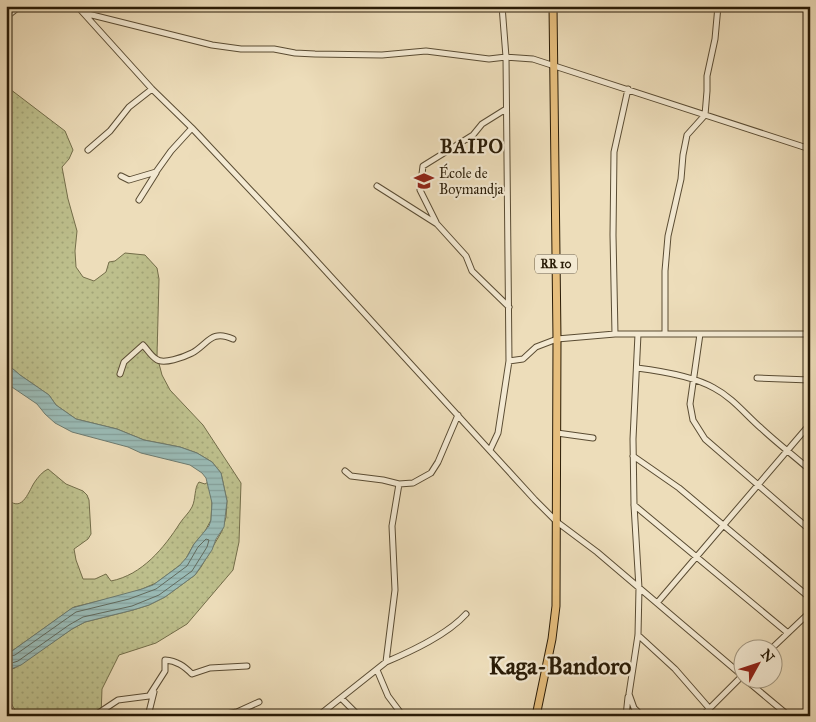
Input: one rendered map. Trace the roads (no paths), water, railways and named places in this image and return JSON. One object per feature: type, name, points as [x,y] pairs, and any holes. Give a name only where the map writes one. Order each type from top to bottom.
[{"type":"main road","name":"RR 10","points":[[536,716],[552,638],[556,606],[557,339],[553,6]]},
{"type":"street","points":[[6,17],[20,6]]},
{"type":"street","points":[[77,6],[152,89],[192,128],[301,244],[557,522],[597,552],[734,668]]},
{"type":"street","points":[[490,450],[498,433],[509,361],[506,57],[502,6]]},
{"type":"street","points":[[664,334],[665,271],[668,236],[681,179],[687,134],[705,115],[707,76],[715,39],[718,6]]},
{"type":"street","points":[[84,13],[212,45],[241,49],[274,49],[315,54],[382,55],[426,51],[490,59],[506,57],[533,59],[810,149]]},
{"type":"street","points":[[88,150],[110,131],[129,107],[152,89]]},
{"type":"street","points":[[615,334],[614,152],[628,89]]},
{"type":"street","points":[[437,224],[420,190],[423,166],[473,136],[482,124],[506,109]]},
{"type":"street","points":[[139,200],[171,151],[192,128]]},
{"type":"street","points":[[121,176],[130,180],[156,172]]},
{"type":"street","points":[[377,186],[437,224],[466,256],[472,271],[509,308]]},
{"type":"street","points":[[509,361],[523,359],[536,347],[557,339],[615,334],[810,334]]},
{"type":"street","points":[[626,716],[638,636],[639,588],[633,456],[638,334]]},
{"type":"street","points":[[700,334],[690,404],[693,420],[705,440],[810,530]]},
{"type":"street","points":[[120,374],[124,362],[143,345],[157,360],[165,363],[193,352],[216,336],[228,336],[233,339]]},
{"type":"street","points":[[637,368],[663,372],[693,380],[726,394],[761,428],[810,470]]},
{"type":"street","points":[[757,378],[810,380]]},
{"type":"street","points":[[345,471],[351,476],[399,484],[413,483],[431,472],[438,462],[458,415]]},
{"type":"street","points":[[657,603],[810,424]]},
{"type":"street","points":[[557,433],[593,438]]},
{"type":"street","points":[[633,456],[657,472],[724,524],[810,598]]},
{"type":"street","points":[[386,662],[395,590],[392,526],[399,484]]},
{"type":"street","points":[[634,505],[788,632]]},
{"type":"street","points":[[780,640],[810,612]]},
{"type":"street","points":[[318,716],[386,662],[420,646],[459,622],[466,614]]},
{"type":"street","points":[[638,636],[675,669],[710,708]]},
{"type":"street","points":[[94,716],[118,700],[149,696],[165,671],[165,660],[178,663],[192,674],[210,668],[247,666]]},
{"type":"street","points":[[377,670],[388,696],[403,716]]},
{"type":"street","points":[[148,716],[155,686]]},
{"type":"street","points":[[702,716],[734,686]]},
{"type":"street","points":[[759,690],[789,716]]},
{"type":"street","points":[[629,694],[634,708],[642,716]]},
{"type":"street","points":[[341,698],[359,716]]},
{"type":"street","points":[[223,716],[259,702]]},
{"type":"street","points":[[237,712],[244,716]]},
{"type":"water","points":[[6,363],[49,395],[56,405],[76,419],[117,429],[144,440],[180,447],[197,453],[212,462],[221,473],[227,501],[224,527],[216,539],[212,550],[195,575],[165,597],[149,605],[85,622],[21,665],[6,671],[6,653],[12,651],[72,608],[153,585],[179,566],[209,526],[212,503],[206,478],[190,465],[141,453],[128,447],[72,432],[55,423],[37,404],[6,383]]},
{"type":"place","name":"École de Boymandja","points":[[424,181]]},
{"type":"district","name":"BAIPO","points":[[472,146]]},
{"type":"district","name":"Kaga-Bandoro","points":[[560,666]]}]
